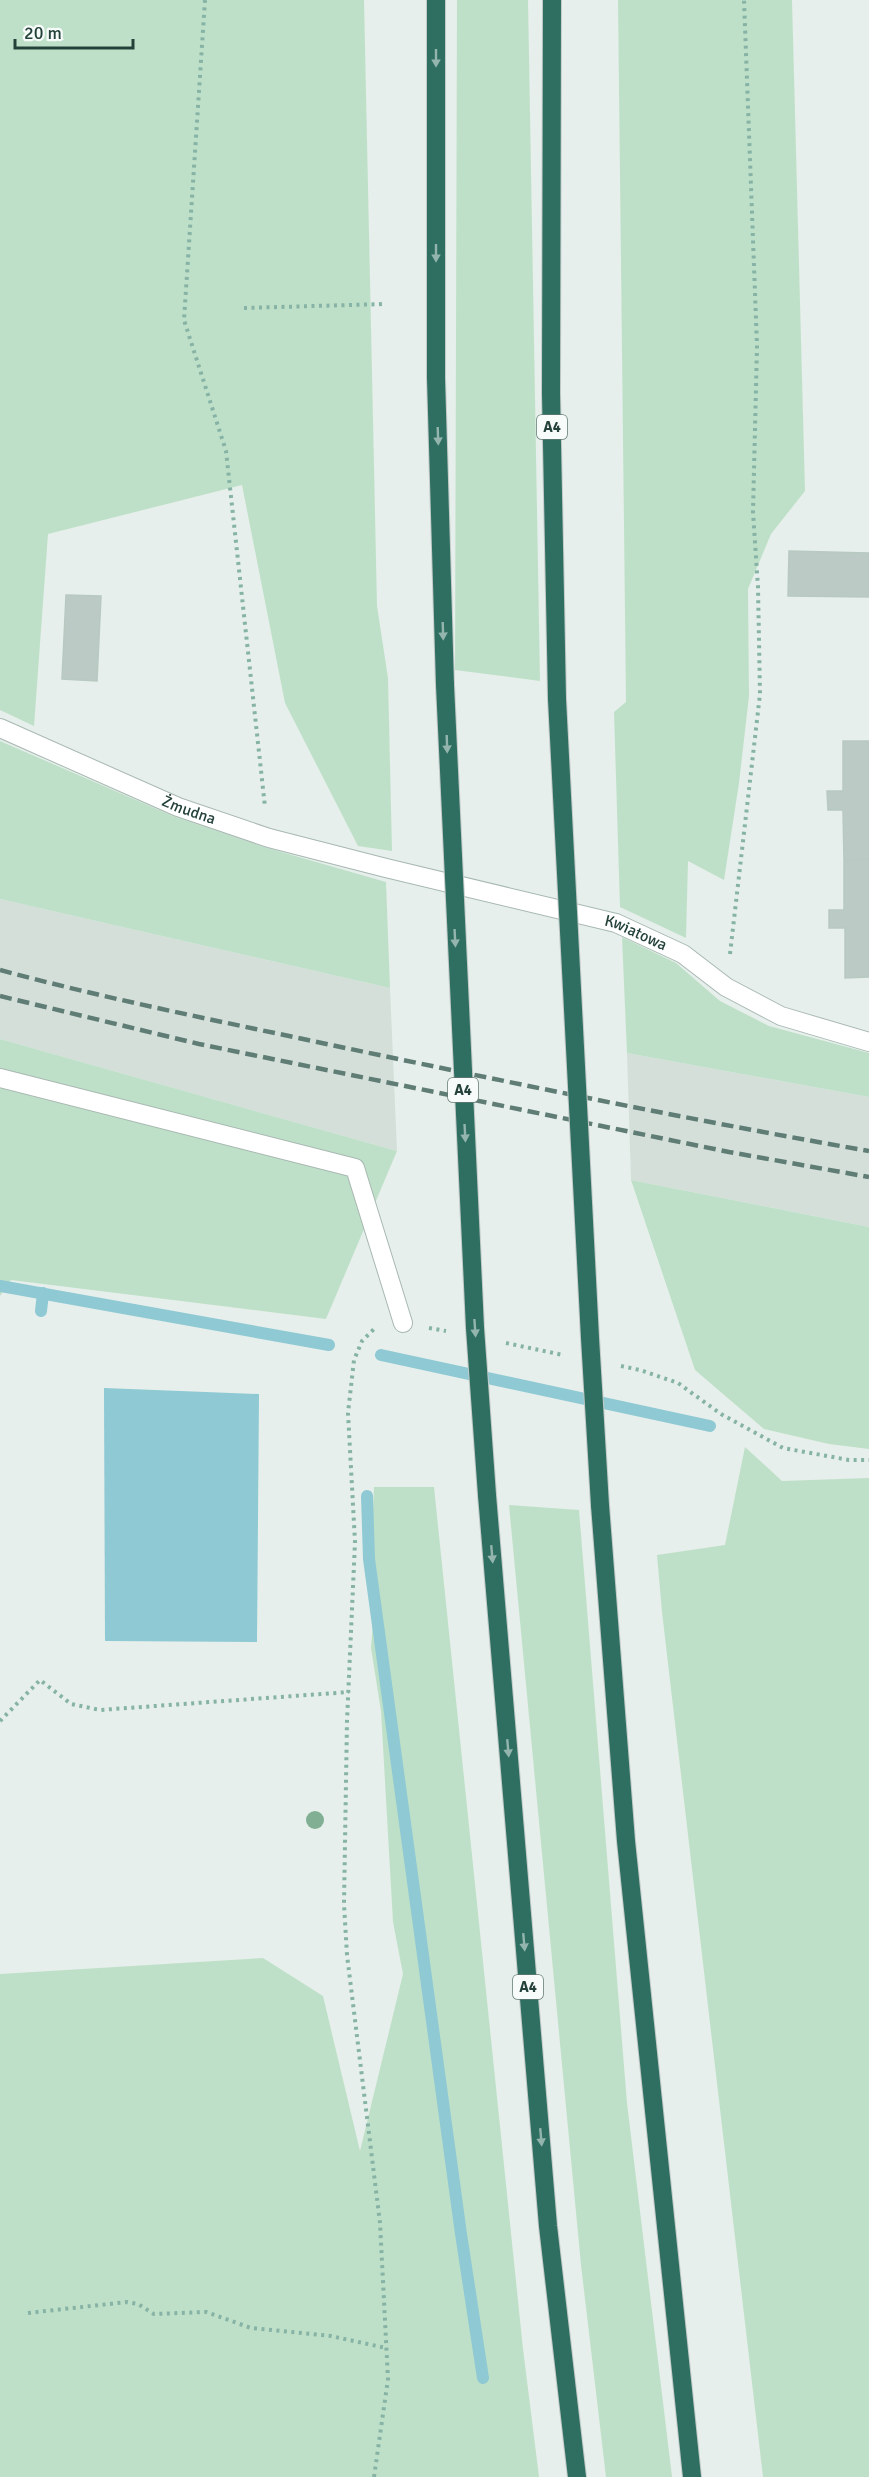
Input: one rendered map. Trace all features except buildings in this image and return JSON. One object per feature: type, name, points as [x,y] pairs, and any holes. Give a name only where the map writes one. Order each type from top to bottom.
[{"type":"highway","name":"A4","points":[[436,0],[436,378],[445,685],[473,1305],[548,2226],[577,2477]]},
{"type":"highway","name":"A4","points":[[552,0],[551,393],[557,699],[587,1291],[600,1505],[626,1841],[692,2477]]},
{"type":"street","name":"Żmudna","points":[[0,728],[178,807],[268,838],[386,868]]},
{"type":"street","name":"Kwiatowa","points":[[386,868],[616,923],[683,954],[726,987],[781,1016],[869,1042]]},
{"type":"street","points":[[0,1078],[355,1168],[403,1323]]},
{"type":"path","points":[[205,0],[184,320],[225,451],[268,838]]},
{"type":"path","points":[[726,987],[760,694],[758,587],[753,512],[757,346],[744,0]]},
{"type":"path","points":[[244,308],[385,304]]},
{"type":"path","points":[[348,1413],[355,1542],[344,1904],[347,1955],[380,2223],[388,2379],[374,2477]]},
{"type":"path","points":[[0,1720],[40,1680],[71,1704],[100,1710],[349,1692]]},
{"type":"path","points":[[28,2313],[127,2302],[138,2304],[154,2314],[206,2312],[251,2328],[331,2336],[386,2348]]},
{"type":"shaded area","points":[[0,899],[390,988],[397,1151],[0,1039]]},
{"type":"shaded area","points":[[627,1053],[869,1097],[869,1227],[631,1180]]},
{"type":"green space","points":[[0,0],[364,0],[377,606],[388,678],[392,851],[358,846],[285,703],[242,485],[48,534],[34,726],[0,710]]},
{"type":"green space","points":[[457,0],[528,0],[540,681],[455,670]]},
{"type":"green space","points":[[618,0],[792,0],[805,491],[771,534],[748,589],[749,696],[739,783],[724,880],[688,861],[686,938],[620,907],[614,712],[626,702]]},
{"type":"green space","points":[[0,741],[173,816],[264,847],[386,882],[390,988],[0,899]]},
{"type":"green space","points":[[622,937],[676,963],[720,1001],[769,1026],[869,1053],[869,1097],[627,1053]]},
{"type":"green space","points":[[0,1039],[397,1151],[326,1319],[11,1280],[0,1296]]},
{"type":"green space","points":[[631,1180],[869,1227],[869,1449],[829,1444],[764,1429],[695,1370]]},
{"type":"green space","points":[[745,1447],[782,1481],[869,1478],[869,2477],[763,2477],[657,1555],[725,1545]]},
{"type":"green space","points":[[374,1487],[434,1487],[523,2349],[539,2477],[0,2477],[0,1974],[263,1958],[323,1996],[360,2151],[403,1974],[393,1922],[381,1711],[371,1648],[376,1582],[372,1535]]},
{"type":"green space","points":[[509,1505],[579,1510],[627,2103],[672,2477],[606,2477],[581,2265]]},
{"type":"water","points":[[104,1388],[259,1394],[257,1642],[105,1641]]},
{"type":"waterway","points":[[0,1286],[329,1345]]},
{"type":"waterway","points":[[41,1311],[43,1293]]},
{"type":"waterway","points":[[381,1355],[710,1426]]},
{"type":"waterway","points":[[367,1496],[369,1559],[461,2234],[483,2378]]},
{"type":"railway","points":[[0,970],[126,1001],[402,1060],[668,1114],[869,1151]]},
{"type":"railway","points":[[0,996],[199,1044],[729,1152],[869,1177]]}]
